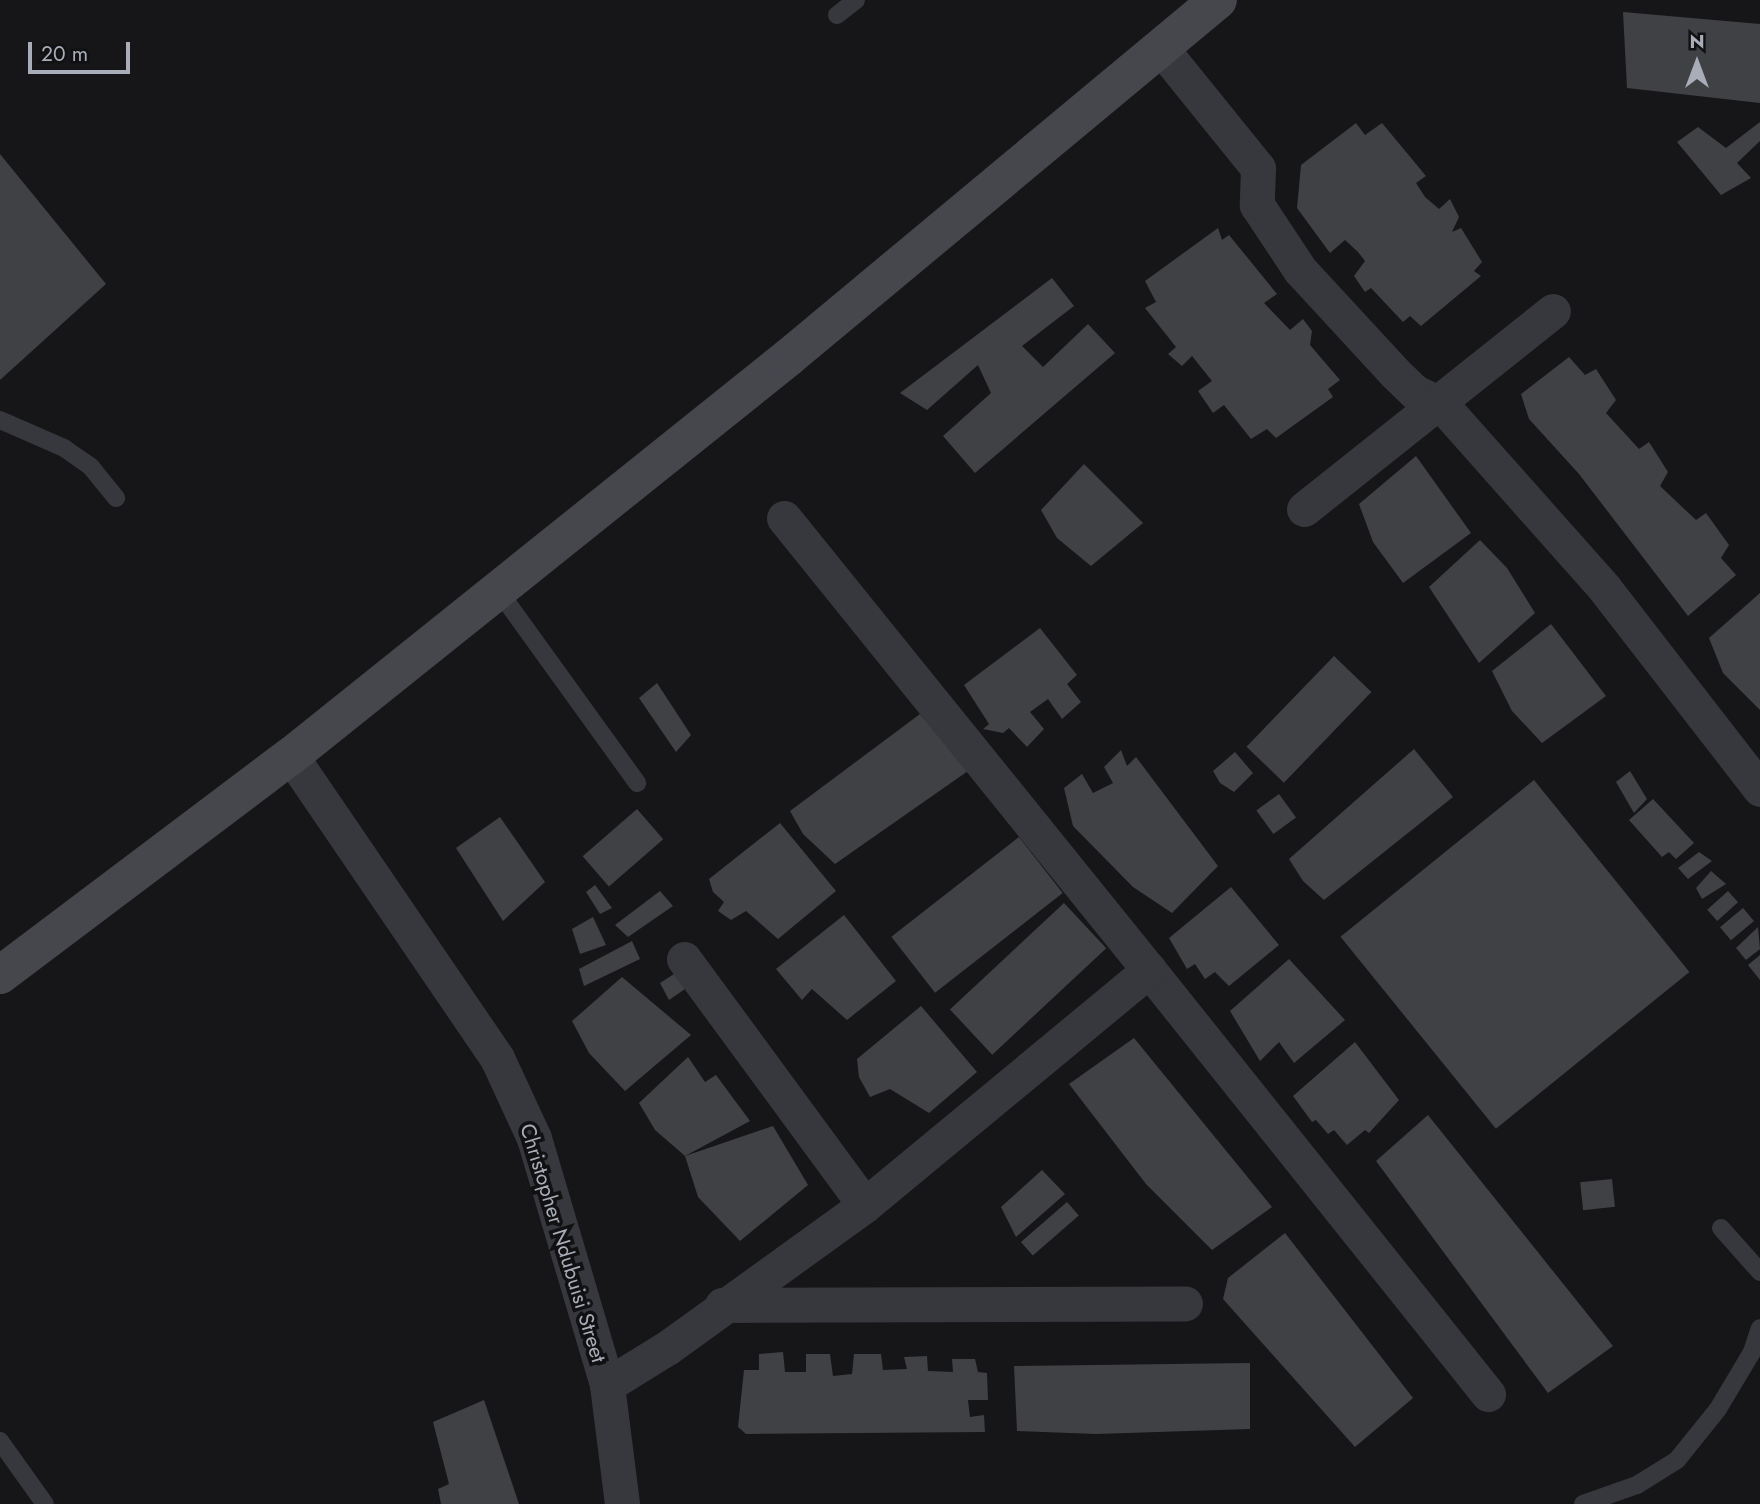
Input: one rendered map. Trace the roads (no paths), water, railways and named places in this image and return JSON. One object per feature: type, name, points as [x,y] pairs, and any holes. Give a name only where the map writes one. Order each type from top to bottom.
[{"type":"street","points":[[0,975],[83,908],[291,755],[498,590],[789,357],[1218,0]]},
{"type":"street","points":[[1161,48],[1258,168],[1256,205],[1300,270],[1415,392],[1441,404],[1605,589],[1760,789]]},
{"type":"street","points":[[1304,509],[1441,404],[1553,311]]},
{"type":"street","points":[[784,518],[1488,1394]]},
{"type":"street","name":"Christopher Ndubuisi Street","points":[[291,755],[497,1058],[534,1138],[607,1385],[622,1504]]},
{"type":"street","points":[[684,959],[865,1205]]},
{"type":"street","points":[[607,1385],[667,1349],[722,1305],[865,1205],[1149,971]]},
{"type":"street","points":[[722,1305],[1185,1303]]},
{"type":"lane","points":[[837,15],[856,0]]},
{"type":"lane","points":[[0,420],[73,454],[92,467],[116,498]]},
{"type":"lane","points":[[498,590],[636,783]]},
{"type":"lane","points":[[1721,1228],[1760,1272]]},
{"type":"lane","points":[[1583,1504],[1637,1485],[1677,1460],[1718,1409],[1752,1352],[1760,1328]]},
{"type":"lane","points":[[0,1441],[45,1504]]}]
